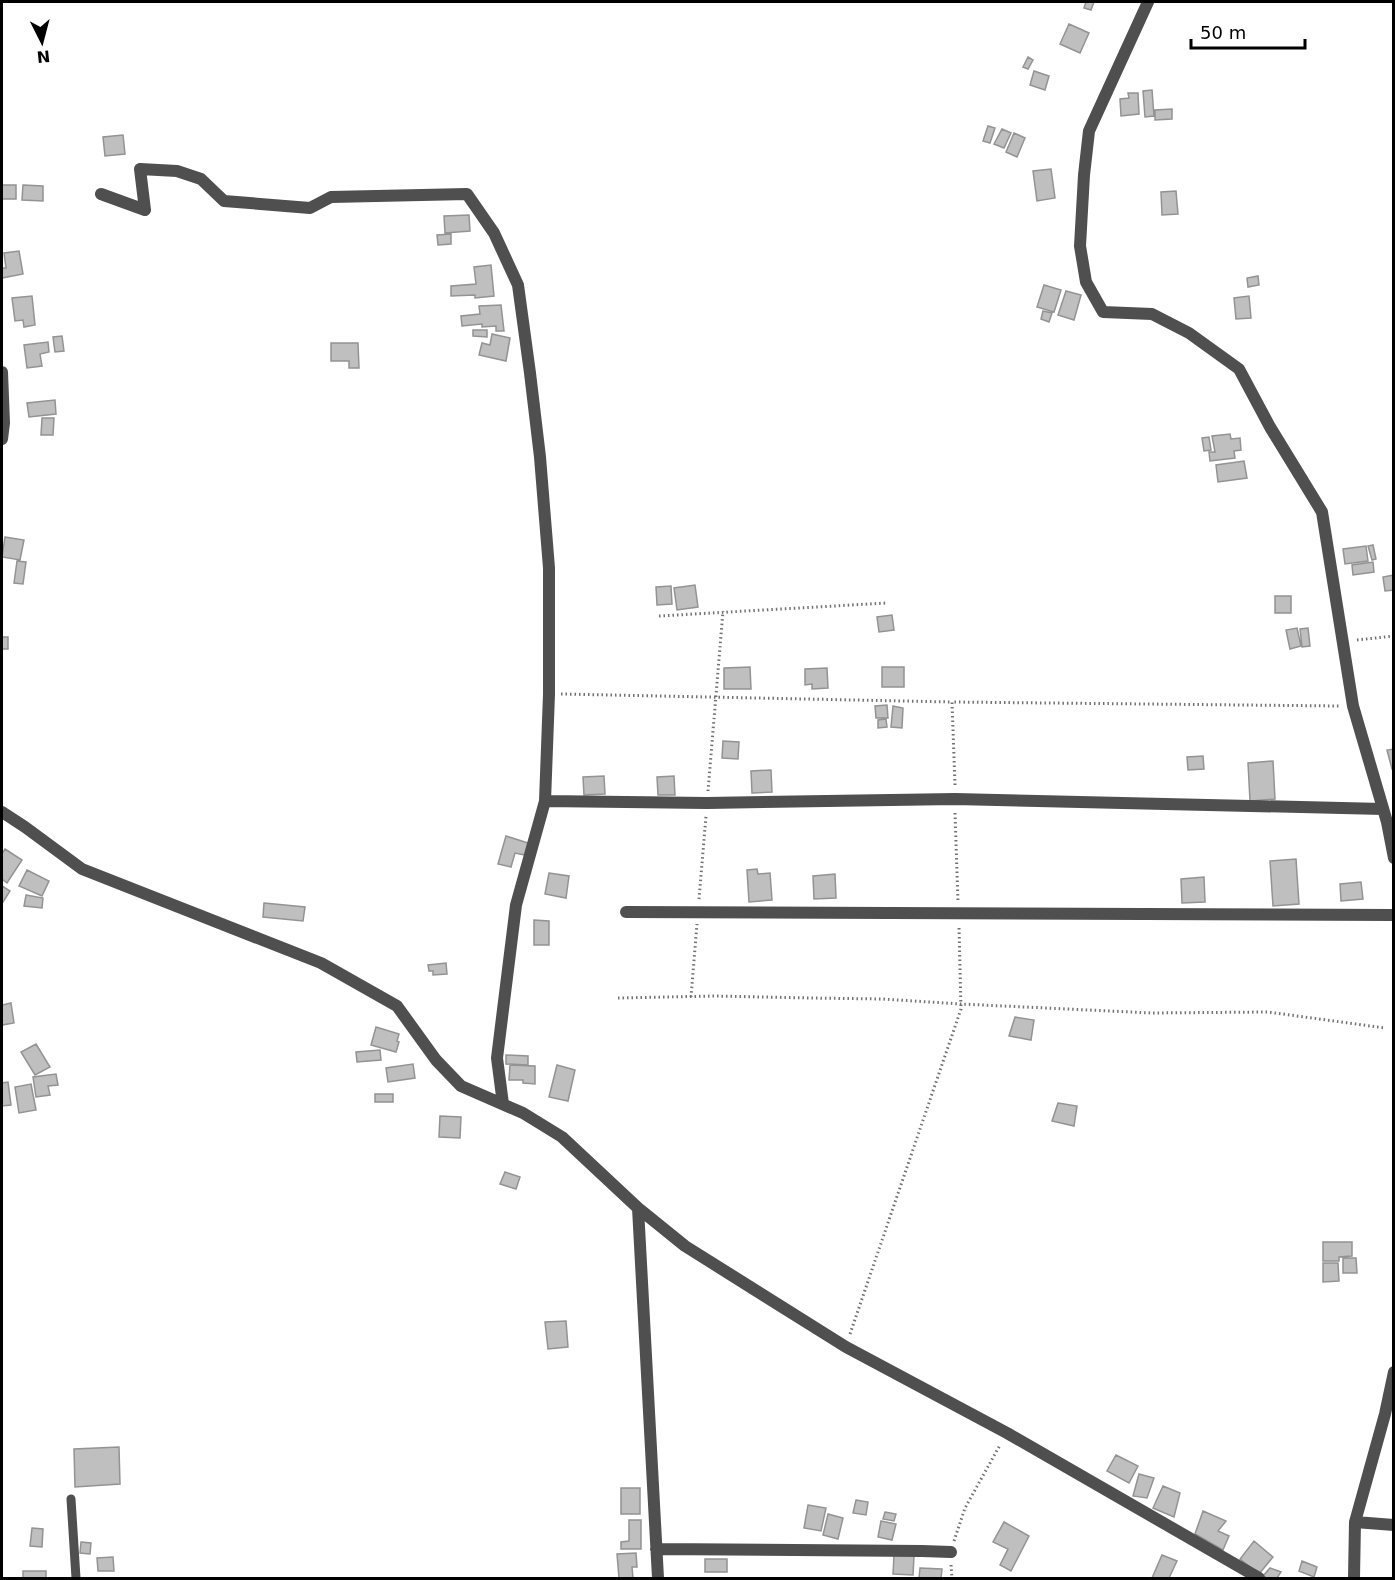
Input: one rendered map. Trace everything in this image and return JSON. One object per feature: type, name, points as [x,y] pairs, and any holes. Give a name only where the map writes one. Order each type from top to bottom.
[{"type":"street","points":[[1148,2],[1089,131],[1080,246],[1086,282],[1103,312],[1152,314],[1189,333],[1239,369],[1270,427],[1322,512],[1353,706],[1387,822],[1394,858]]},
{"type":"street","points":[[101,194],[145,210],[140,170],[177,171],[201,179],[224,201],[310,208],[331,196],[467,194],[494,233],[518,285],[540,457],[549,568],[549,694],[545,801],[516,906],[497,1058],[503,1104]]},
{"type":"street","points":[[2,372],[4,423],[2,439]]},
{"type":"street","points":[[545,801],[707,803],[955,799],[1383,809]]},
{"type":"street","points":[[2,812],[82,869],[321,963],[397,1006],[436,1060],[461,1086],[524,1113],[562,1137],[638,1208],[685,1246],[846,1347],[1007,1433],[1256,1578]]},
{"type":"street","points":[[626,912],[1394,915]]},
{"type":"street","points":[[638,1208],[658,1578]]},
{"type":"street","points":[[1354,1578],[1355,1522],[1385,1414],[1394,1372]]},
{"type":"street","points":[[1355,1522],[1394,1525]]},
{"type":"street","points":[[656,1549],[951,1552]]},
{"type":"lane","points":[[71,1498],[76,1578]]},
{"type":"path","points":[[658,616],[886,603]]},
{"type":"path","points":[[1343,642],[1394,636]]},
{"type":"path","points":[[549,694],[952,702]]},
{"type":"path","points":[[618,998],[714,996],[882,999],[1152,1012],[1268,1012],[1386,1029]]},
{"type":"path","points":[[951,1578],[951,1552],[965,1508],[1007,1433]]},
{"type":"building","points":[[1086,2],[1094,2],[1091,10],[1084,8]]},
{"type":"building","points":[[1069,24],[1089,33],[1080,53],[1060,44]]},
{"type":"building","points":[[1028,57],[1033,60],[1028,69],[1023,67]]},
{"type":"building","points":[[1034,71],[1049,76],[1045,90],[1030,85]]},
{"type":"building","points":[[1152,90],[1154,116],[1145,117],[1143,91]]},
{"type":"building","points":[[1128,93],[1138,93],[1139,114],[1121,116],[1120,99],[1129,98]]},
{"type":"building","points":[[1172,109],[1172,119],[1155,120],[1155,110]]},
{"type":"building","points":[[988,126],[995,128],[990,143],[983,141]]},
{"type":"building","points":[[1002,129],[1011,133],[1004,148],[994,144]]},
{"type":"building","points":[[1014,133],[1025,138],[1017,157],[1006,152]]},
{"type":"building","points":[[123,135],[125,154],[105,156],[103,137]]},
{"type":"building","points":[[1051,169],[1055,198],[1037,201],[1033,171]]},
{"type":"building","points":[[2,185],[16,185],[16,199],[2,199]]},
{"type":"building","points":[[23,185],[43,186],[43,201],[22,200]]},
{"type":"building","points":[[1176,191],[1178,214],[1162,215],[1161,192]]},
{"type":"building","points":[[469,215],[470,231],[445,233],[444,216]]},
{"type":"building","points":[[451,234],[451,244],[438,245],[437,235]]},
{"type":"building","points":[[19,251],[23,274],[2,278],[2,268],[6,268],[4,253]]},
{"type":"building","points":[[491,265],[494,296],[475,298],[475,295],[451,296],[451,286],[476,284],[474,267]]},
{"type":"building","points":[[1258,276],[1259,285],[1248,287],[1247,278]]},
{"type":"building","points":[[1044,285],[1061,290],[1054,312],[1037,307]]},
{"type":"building","points":[[1066,291],[1081,295],[1074,320],[1058,315]]},
{"type":"building","points":[[32,296],[35,325],[24,327],[23,320],[15,321],[12,298]]},
{"type":"building","points":[[1249,296],[1251,318],[1236,319],[1234,298]]},
{"type":"building","points":[[501,305],[504,331],[496,331],[496,326],[482,327],[482,324],[462,326],[461,316],[480,314],[479,306]]},
{"type":"building","points":[[1043,311],[1052,313],[1049,322],[1041,319]]},
{"type":"building","points":[[473,330],[487,330],[487,337],[473,336]]},
{"type":"building","points":[[492,334],[510,338],[506,361],[479,355],[482,343],[490,345]]},
{"type":"building","points":[[62,336],[64,351],[55,352],[53,337]]},
{"type":"building","points":[[48,342],[49,352],[40,354],[42,366],[27,368],[24,345]]},
{"type":"building","points":[[331,343],[358,343],[359,368],[349,368],[349,361],[331,361]]},
{"type":"building","points":[[55,400],[56,414],[29,417],[27,403]]},
{"type":"building","points":[[42,418],[54,418],[53,435],[41,435]]},
{"type":"building","points":[[1230,434],[1231,439],[1240,438],[1241,450],[1234,451],[1235,458],[1210,461],[1209,452],[1215,452],[1212,436]]},
{"type":"building","points":[[1209,437],[1211,450],[1204,451],[1202,438]]},
{"type":"building","points":[[1244,461],[1247,478],[1218,482],[1216,465]]},
{"type":"building","points":[[5,537],[24,540],[20,560],[2,557]]},
{"type":"building","points":[[1373,545],[1376,559],[1372,560],[1368,546]]},
{"type":"building","points":[[1366,546],[1368,561],[1345,564],[1343,549]]},
{"type":"building","points":[[17,561],[26,562],[23,584],[14,583]]},
{"type":"building","points":[[1373,562],[1374,572],[1353,575],[1352,565]]},
{"type":"building","points":[[1394,575],[1394,590],[1385,591],[1383,577]]},
{"type":"building","points":[[695,585],[698,607],[677,610],[674,588]]},
{"type":"building","points":[[671,586],[672,604],[657,605],[656,587]]},
{"type":"building","points":[[1275,596],[1291,596],[1291,613],[1275,613]]},
{"type":"building","points":[[892,615],[894,630],[879,632],[877,617]]},
{"type":"building","points":[[1297,628],[1301,646],[1290,649],[1286,630]]},
{"type":"building","points":[[1308,628],[1310,646],[1302,647],[1300,629]]},
{"type":"building","points":[[2,637],[8,637],[8,649],[2,649]]},
{"type":"building","points":[[750,667],[751,689],[724,689],[724,668]]},
{"type":"building","points":[[882,667],[904,667],[904,687],[882,687]]},
{"type":"building","points":[[827,668],[828,688],[812,689],[812,684],[805,685],[805,669]]},
{"type":"building","points":[[887,705],[888,718],[876,718],[875,706]]},
{"type":"building","points":[[893,706],[903,708],[902,728],[891,727]]},
{"type":"building","points":[[886,719],[887,727],[878,728],[878,720]]},
{"type":"building","points":[[723,741],[739,742],[738,759],[722,758]]},
{"type":"building","points":[[1394,749],[1394,768],[1392,769],[1387,750]]},
{"type":"building","points":[[1203,756],[1204,769],[1188,770],[1187,757]]},
{"type":"building","points":[[1273,761],[1275,799],[1250,801],[1248,763]]},
{"type":"building","points":[[771,770],[772,792],[752,793],[751,771]]},
{"type":"building","points":[[604,776],[605,794],[584,795],[583,777]]},
{"type":"building","points":[[674,776],[675,795],[658,795],[657,777]]},
{"type":"building","points":[[506,836],[528,843],[525,855],[515,853],[511,867],[498,864]]},
{"type":"building","points":[[5,849],[22,860],[7,883],[2,879],[2,854]]},
{"type":"building","points":[[1296,859],[1299,904],[1273,906],[1270,861]]},
{"type":"building","points":[[757,869],[758,874],[770,873],[772,900],[749,902],[747,870]]},
{"type":"building","points":[[27,870],[49,881],[42,896],[19,886]]},
{"type":"building","points":[[549,873],[569,876],[566,898],[545,894]]},
{"type":"building","points":[[835,874],[836,898],[814,899],[813,876]]},
{"type":"building","points":[[1204,877],[1205,902],[1182,903],[1181,879]]},
{"type":"building","points":[[1361,882],[1363,899],[1341,901],[1340,884]]},
{"type":"building","points":[[2,886],[10,891],[3,902],[2,901]]},
{"type":"building","points":[[26,895],[43,898],[42,908],[24,906]]},
{"type":"building","points":[[264,903],[305,907],[303,921],[263,917]]},
{"type":"building","points":[[534,920],[549,921],[549,945],[534,945]]},
{"type":"building","points":[[446,963],[447,974],[433,975],[433,971],[429,971],[428,965]]},
{"type":"building","points":[[11,1003],[14,1023],[2,1025],[2,1005]]},
{"type":"building","points":[[1015,1017],[1034,1020],[1031,1040],[1009,1036]]},
{"type":"building","points":[[376,1027],[399,1034],[396,1052],[371,1045]]},
{"type":"building","points":[[36,1044],[50,1067],[35,1075],[21,1052]]},
{"type":"building","points":[[380,1050],[381,1060],[357,1062],[356,1052]]},
{"type":"building","points":[[506,1055],[528,1056],[528,1065],[506,1064]]},
{"type":"building","points":[[413,1064],[415,1078],[388,1082],[386,1068]]},
{"type":"building","points":[[510,1065],[535,1066],[535,1084],[523,1083],[523,1080],[509,1080]]},
{"type":"building","points":[[557,1065],[575,1070],[568,1101],[549,1097]]},
{"type":"building","points":[[56,1074],[58,1085],[48,1086],[50,1095],[36,1097],[33,1077]]},
{"type":"building","points":[[8,1082],[11,1105],[2,1106],[2,1083]]},
{"type":"building","points":[[31,1084],[36,1110],[19,1113],[15,1087]]},
{"type":"building","points":[[375,1094],[393,1094],[393,1102],[375,1102]]},
{"type":"building","points":[[1058,1103],[1077,1106],[1074,1126],[1052,1121]]},
{"type":"building","points":[[440,1116],[461,1117],[460,1138],[439,1137]]},
{"type":"building","points":[[505,1172],[520,1177],[516,1189],[500,1184]]},
{"type":"building","points":[[1323,1242],[1352,1242],[1352,1256],[1339,1257],[1339,1261],[1323,1261]]},
{"type":"building","points":[[1343,1258],[1356,1258],[1357,1273],[1343,1273]]},
{"type":"building","points":[[1323,1263],[1338,1263],[1339,1281],[1323,1282]]},
{"type":"building","points":[[566,1321],[568,1347],[548,1349],[545,1322]]},
{"type":"building","points":[[119,1447],[120,1484],[75,1487],[74,1449]]},
{"type":"building","points":[[1116,1455],[1138,1466],[1129,1483],[1107,1471]]},
{"type":"building","points":[[1139,1474],[1154,1478],[1147,1498],[1133,1496]]},
{"type":"building","points":[[1163,1486],[1180,1493],[1174,1517],[1153,1508]]},
{"type":"building","points":[[621,1488],[640,1488],[640,1514],[621,1514]]},
{"type":"building","points":[[856,1500],[868,1502],[866,1515],[853,1513]]},
{"type":"building","points":[[808,1505],[826,1508],[821,1531],[804,1528]]},
{"type":"building","points":[[1203,1511],[1226,1521],[1218,1531],[1229,1536],[1223,1550],[1195,1534]]},
{"type":"building","points":[[885,1512],[896,1514],[894,1521],[883,1519]]},
{"type":"building","points":[[828,1514],[843,1518],[838,1539],[823,1535]]},
{"type":"building","points":[[629,1520],[641,1520],[641,1549],[621,1549],[621,1542],[629,1541]]},
{"type":"building","points":[[881,1521],[896,1524],[892,1540],[878,1537]]},
{"type":"building","points":[[1004,1522],[1029,1536],[1011,1571],[1000,1565],[1008,1549],[993,1542]]},
{"type":"building","points":[[32,1528],[43,1529],[42,1547],[30,1546]]},
{"type":"building","points":[[1254,1541],[1273,1557],[1259,1574],[1240,1559]]},
{"type":"building","points":[[81,1542],[91,1543],[90,1554],[80,1553]]},
{"type":"building","points":[[636,1553],[637,1567],[632,1567],[633,1578],[619,1578],[617,1554]]},
{"type":"building","points":[[894,1555],[914,1556],[913,1575],[893,1574]]},
{"type":"building","points":[[1162,1555],[1177,1561],[1169,1578],[1152,1578]]},
{"type":"building","points":[[113,1557],[114,1571],[98,1571],[97,1558]]},
{"type":"building","points":[[705,1559],[727,1559],[727,1572],[705,1572]]},
{"type":"building","points":[[1302,1561],[1317,1567],[1314,1577],[1299,1571]]},
{"type":"building","points":[[920,1568],[942,1569],[941,1578],[919,1578]]},
{"type":"building","points":[[1270,1568],[1281,1572],[1277,1578],[1263,1576]]},
{"type":"building","points":[[23,1571],[46,1571],[46,1578],[23,1578]]}]
